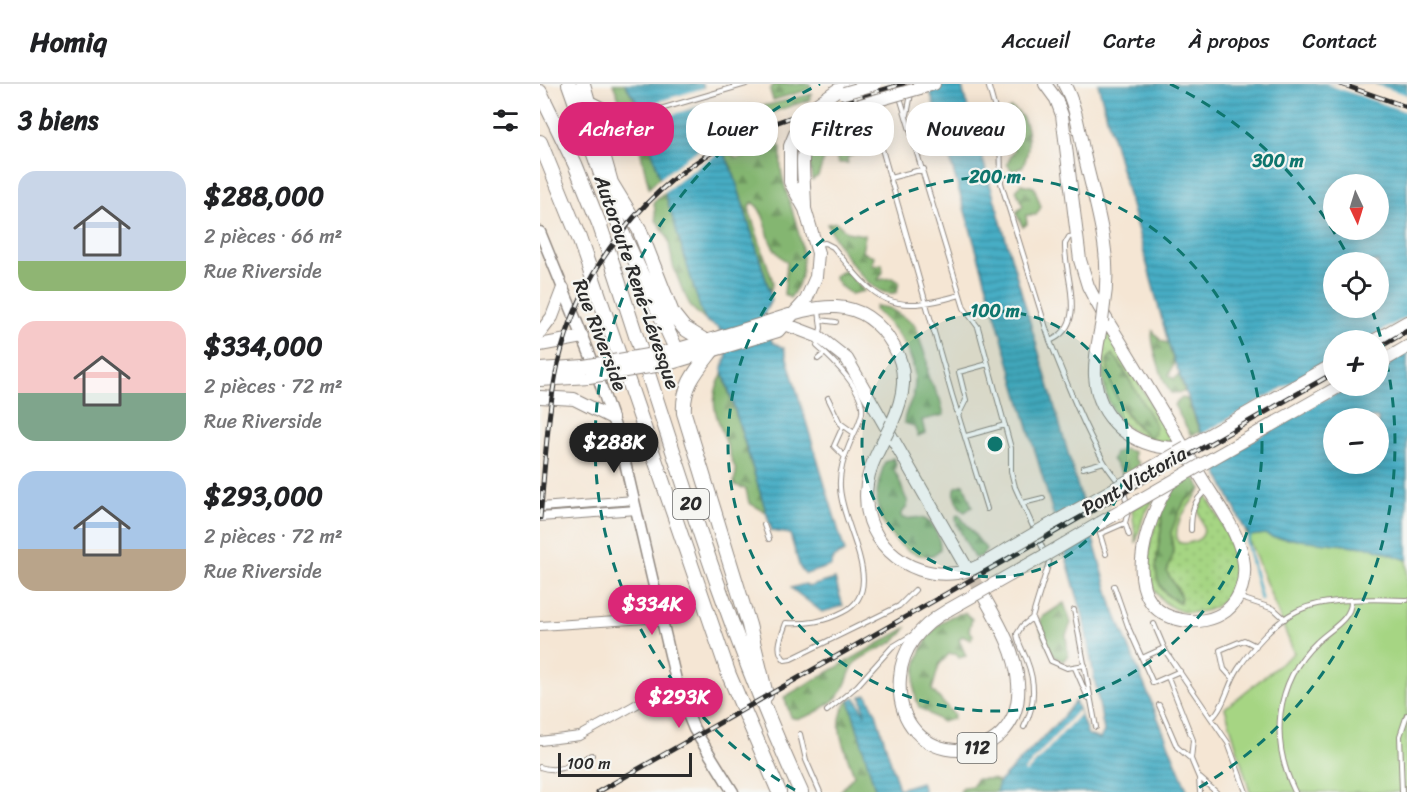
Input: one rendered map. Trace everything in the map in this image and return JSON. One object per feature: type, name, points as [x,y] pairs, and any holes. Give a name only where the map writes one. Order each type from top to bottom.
[{"type":"highway","points":[[546,84],[558,120]]},
{"type":"highway","points":[[569,84],[578,102]]},
{"type":"highway","points":[[583,84],[589,102]]},
{"type":"highway","name":"Autoroute René-Lévesque","points":[[540,92],[558,127]]},
{"type":"highway","name":"Autoroute René-Lévesque","points":[[540,142],[579,238],[721,654],[779,792]]},
{"type":"highway","name":"Autoroute René-Lévesque","points":[[571,156],[600,226],[729,619],[776,738],[801,792]]},
{"type":"highway","points":[[599,156],[621,230],[670,355]]},
{"type":"highway","points":[[603,156],[611,183],[646,245],[675,318],[684,328],[716,344],[689,382],[684,413],[749,625],[776,738]]},
{"type":"main road","points":[[798,310],[809,296],[816,277],[818,258],[805,209],[790,182],[790,146],[805,115],[845,95],[875,84]]},
{"type":"main road","points":[[805,209],[801,161],[804,148],[818,123],[833,111],[845,95],[913,84]]},
{"type":"main road","points":[[845,95],[934,84]]},
{"type":"main road","points":[[1045,84],[1056,99],[1062,115],[1082,268],[1090,290],[1232,530],[1244,559],[1244,579],[1238,596],[1223,613],[1197,621],[1174,618],[1154,604],[1143,582],[1142,560],[1147,525],[1159,499],[1170,483]]},
{"type":"main road","points":[[1064,84],[1075,113],[1105,247],[1107,272],[1095,376],[1104,408],[1117,426],[1135,440],[1150,446],[1181,448]]},
{"type":"main road","points":[[540,333],[552,317],[563,288]]},
{"type":"main road","name":"Pont Victoria","points":[[587,372],[716,344],[775,326],[798,310],[819,313],[838,308],[861,315],[875,324],[891,342],[899,358],[904,380],[902,397],[868,477],[866,505],[874,533],[896,557],[925,571],[957,573],[974,568],[1181,448],[1323,370]]},
{"type":"main road","points":[[1389,332],[1407,322]]},
{"type":"main road","points":[[775,326],[801,330],[819,336],[840,350],[851,365],[965,565]]},
{"type":"main road","points":[[540,345],[583,337]]},
{"type":"main road","points":[[1389,358],[1407,347]]},
{"type":"main road","points":[[540,369],[587,372]]},
{"type":"main road","points":[[540,380],[587,372]]},
{"type":"main road","name":"Pont Victoria","points":[[916,636],[927,624],[948,610],[1323,396]]},
{"type":"main road","points":[[540,398],[574,399],[612,418]]},
{"type":"main road","name":"112","points":[[916,636],[904,656],[900,677],[902,708],[912,728],[929,743],[950,751],[965,751],[990,742],[1010,722],[1017,704],[1018,688],[1010,650],[983,595]]},
{"type":"street","name":"Rue Riverside","points":[[541,236],[583,337],[612,418],[636,505],[676,686],[694,729],[733,792]]},
{"type":"street","points":[[540,507],[636,505]]},
{"type":"street","points":[[540,517],[636,505]]},
{"type":"street","points":[[540,626],[662,618]]},
{"type":"street","points":[[540,741],[580,736],[662,690],[676,686]]},
{"type":"lane","points":[[674,104],[746,84]]},
{"type":"lane","points":[[864,84],[987,509]]},
{"type":"lane","points":[[896,84],[906,118]]},
{"type":"lane","points":[[909,84],[911,94],[909,102]]},
{"type":"lane","points":[[988,84],[1000,127],[1001,183],[1050,341],[1104,462],[1124,490],[1128,508],[1125,523],[1129,535]]},
{"type":"lane","points":[[919,156],[964,308],[978,327],[1011,448],[1011,471],[1050,562],[1032,618],[1017,634],[1034,689],[1030,714],[1024,727]]},
{"type":"lane","points":[[890,178],[924,169]]},
{"type":"lane","points":[[622,202],[639,216],[646,245]]},
{"type":"lane","points":[[1050,341],[1066,332],[1070,322],[1072,307],[1065,244],[1070,237],[1077,235]]},
{"type":"lane","points":[[816,244],[825,243],[833,246],[868,288],[884,300],[906,306],[960,295]]},
{"type":"lane","points":[[836,322],[819,313],[818,346],[844,374],[860,402],[862,414],[845,457],[840,479],[840,497],[863,573],[864,589],[856,604],[832,618],[812,623],[786,623],[779,646],[780,654],[788,660],[801,654],[899,606],[915,590]]},
{"type":"lane","points":[[818,359],[825,352]]},
{"type":"lane","points":[[959,414],[966,400],[959,372],[988,364]]},
{"type":"lane","points":[[828,398],[843,426],[854,433]]},
{"type":"lane","points":[[966,436],[1005,425]]},
{"type":"lane","points":[[843,426],[834,446],[845,457]]},
{"type":"lane","points":[[1083,468],[1104,462]]},
{"type":"lane","points":[[1191,530],[1197,500],[1209,490]]},
{"type":"lane","points":[[1023,503],[1043,498]]},
{"type":"lane","points":[[1106,554],[1100,534],[1125,523]]},
{"type":"lane","points":[[764,525],[769,539]]},
{"type":"lane","points":[[1114,586],[1153,683],[1180,671]]},
{"type":"lane","points":[[1238,596],[1278,611],[1285,619]]},
{"type":"lane","points":[[1212,718],[1232,678],[1256,646],[1285,619],[1306,607],[1351,601],[1407,600]]},
{"type":"lane","points":[[1295,792],[1286,775],[1278,740],[1278,723],[1282,704],[1301,661],[1317,642],[1348,615],[1351,601]]},
{"type":"lane","points":[[1074,610],[1096,727]]},
{"type":"lane","points":[[1032,618],[1052,661],[1063,668],[1085,665]]},
{"type":"lane","points":[[1154,624],[1164,648],[1232,751],[1246,792]]},
{"type":"lane","points":[[827,711],[857,686],[892,647],[906,637],[916,636]]},
{"type":"lane","points":[[1232,678],[1224,669],[1220,650],[1244,640],[1256,646]]},
{"type":"lane","points":[[1142,658],[1164,648]]},
{"type":"lane","points":[[1075,668],[1090,702]]},
{"type":"lane","points":[[1168,676],[1193,740],[1191,759]]},
{"type":"lane","points":[[1159,705],[1178,747],[1191,759],[1199,778],[1200,792]]},
{"type":"lane","points":[[1402,792],[1400,736],[1407,715]]},
{"type":"lane","points":[[800,734],[806,760],[820,792]]},
{"type":"lane","points":[[540,768],[558,770],[592,755]]},
{"type":"lane","points":[[1199,778],[1215,792]]},
{"type":"green space","points":[[613,84],[625,84],[636,102],[620,101]]},
{"type":"green space","points":[[774,84],[810,84],[811,89],[773,100],[770,90]]},
{"type":"green space","points":[[812,94],[809,100],[790,102],[790,106],[778,110],[778,102]]},
{"type":"green space","points":[[1026,129],[1028,142],[1026,159],[1023,166],[1013,172],[1007,164],[1011,156],[1026,156]]},
{"type":"green space","points":[[778,146],[781,147],[782,175],[800,238],[802,254],[802,269],[798,284],[790,298],[784,294],[787,262],[773,247],[763,217],[753,202],[749,206],[750,213],[773,282],[770,293],[734,175],[724,156],[778,156]]},
{"type":"green space","points":[[642,156],[653,156],[660,177],[649,188]]},
{"type":"green space","points":[[811,156],[825,156],[818,176],[812,180],[809,160]]},
{"type":"green space","points":[[836,156],[851,156],[847,158],[848,163],[838,163]]},
{"type":"green space","points":[[1021,184],[1034,187],[1041,207],[1036,215],[1026,215],[1027,224],[1023,227],[1016,213],[1023,206],[1016,190]]},
{"type":"green space","points":[[665,192],[706,321],[691,307],[682,289],[673,265],[668,238],[656,220],[654,202]]},
{"type":"green space","points":[[836,222],[847,232],[865,235],[862,252],[874,256],[872,266],[882,264],[883,272],[878,280],[892,278],[899,282],[897,292],[887,293],[876,288],[856,269],[827,224]]},
{"type":"green space","points":[[845,269],[864,291],[851,294],[840,286],[834,277]]},
{"type":"green space","points":[[876,306],[889,308],[914,324],[927,360],[928,377],[940,399],[944,415],[922,420],[925,433],[918,436],[914,426],[904,423],[915,383],[912,359],[893,328],[875,310]]},
{"type":"green space","points":[[1106,328],[1174,443],[1151,439],[1133,431],[1119,420],[1110,405],[1105,389],[1103,349]],"holes":[[[1119,362],[1156,428],[1150,438],[1124,412],[1118,388]]]},
{"type":"green space","points":[[1153,331],[1161,341],[1168,343],[1174,363],[1169,375],[1174,379],[1179,375],[1185,392],[1171,393],[1168,388],[1155,352]]},
{"type":"green space","points":[[1112,354],[1155,424],[1155,432],[1150,438],[1126,413],[1115,394],[1107,360]]},
{"type":"green space","points":[[723,374],[766,512],[749,503],[746,489],[734,483],[736,470],[716,416],[715,396],[717,385]]},
{"type":"green space","points":[[1182,398],[1187,399],[1200,432],[1191,435],[1174,405]]},
{"type":"green space","points":[[1124,449],[1134,452],[1134,459],[1139,463],[1134,472],[1125,478],[1112,459],[1116,452]]},
{"type":"green space","points":[[893,458],[896,463],[894,471],[908,502],[901,514],[902,518],[921,518],[933,526],[940,549],[933,556],[912,552],[902,546],[887,530],[882,520],[878,509],[878,485],[885,462]]},
{"type":"green space","points":[[1193,474],[1201,489],[1185,501],[1171,532],[1173,554],[1167,572],[1181,597],[1178,603],[1166,593],[1159,582],[1156,570],[1162,520],[1160,507],[1172,490]]},
{"type":"green space","points":[[964,484],[972,507],[965,512],[955,497],[956,487]]},
{"type":"green space","points":[[1201,489],[1180,520],[1177,527],[1178,542],[1184,544],[1202,537],[1204,529],[1198,510],[1206,495],[1233,548],[1236,567],[1234,585],[1226,598],[1214,608],[1199,612],[1184,612],[1170,606],[1158,595],[1149,570],[1149,552],[1160,507],[1157,573],[1160,585],[1167,595],[1180,603],[1179,590],[1167,572],[1173,549],[1171,532],[1185,501]]},
{"type":"green space","points":[[1155,497],[1143,517],[1136,543],[1132,509]]},
{"type":"green space","points":[[959,515],[986,549],[982,556],[974,558],[957,525],[956,516]]},
{"type":"green space","points":[[1245,530],[1250,536],[1265,534],[1272,537],[1374,548],[1407,560],[1407,792],[1250,792],[1225,708],[1294,653]]},
{"type":"green space","points":[[1064,603],[1071,623],[1066,635],[1068,655],[1063,661],[1049,649],[1041,630],[1041,618]]},
{"type":"green space","points":[[965,613],[972,619],[969,630],[973,635],[971,640],[962,636],[959,640],[966,656],[959,658],[956,654],[949,654],[939,665],[932,690],[954,715],[953,719],[942,722],[919,707],[914,679],[917,664],[929,636],[939,624]]},
{"type":"green space","points":[[906,628],[897,639],[856,662],[842,691],[833,701],[811,715],[791,717],[784,697]]},
{"type":"green space","points":[[849,700],[876,792],[840,792],[854,775],[841,737],[840,727],[843,709]]},
{"type":"green space","points":[[976,779],[992,779],[999,782],[996,792],[960,792],[963,787],[973,786]]},
{"type":"water","points":[[625,84],[702,84],[704,87],[708,102],[686,102],[686,156],[726,156],[734,175],[770,293],[771,300],[764,314],[772,342],[784,348],[845,552],[834,557],[831,566],[806,574],[800,568],[790,534],[772,531],[722,368],[727,356],[719,328],[706,321],[701,311],[654,156],[674,156],[674,102],[637,102]]},
{"type":"water","points":[[928,84],[961,84],[966,102],[933,102]]},
{"type":"water","points":[[1098,84],[1407,84],[1407,560],[1374,548],[1272,537],[1265,534],[1250,536],[1202,440],[1170,349]]},
{"type":"water","points":[[949,156],[982,156],[1113,608],[1188,792],[996,792],[999,782],[1062,718],[1075,701],[1088,735],[1100,739],[1104,731],[1083,616]]},
{"type":"water","points":[[835,579],[843,606],[822,612],[791,588],[805,584],[808,587]]},
{"type":"water","points":[[867,695],[876,713],[899,789],[921,782],[924,792],[876,792],[849,700],[856,698],[865,715],[861,696]]},
{"type":"pier","points":[[1326,84],[1374,84],[1407,95],[1407,112]]},
{"type":"pier","points":[[707,87],[711,102],[686,102],[686,110],[674,114],[674,102],[656,102]]},
{"type":"pier","points":[[714,156],[662,194],[658,180],[687,157]]},
{"type":"pier","points":[[1407,317],[1407,351],[1389,361],[1389,330],[1384,330]]},
{"type":"pier","points":[[1323,365],[1323,396],[1329,396],[1210,464],[1197,437]]},
{"type":"pier","points":[[1086,500],[1095,531],[1060,550],[1051,519]]},
{"type":"pier","points":[[1078,710],[1080,714],[1026,773],[1024,771]]},
{"type":"waterway","points":[[1250,536],[1247,542],[1261,599]]},
{"type":"tunnel","points":[[965,565],[983,595]]},
{"type":"railway","points":[[540,518],[554,383],[568,329],[600,262],[622,232],[646,204],[673,179],[703,158],[735,140],[797,115],[903,84]]},
{"type":"railway","points":[[1341,84],[1407,107]]},
{"type":"railway","points":[[1389,342],[1407,331]]},
{"type":"railway","points":[[598,792],[1323,379]]}]
